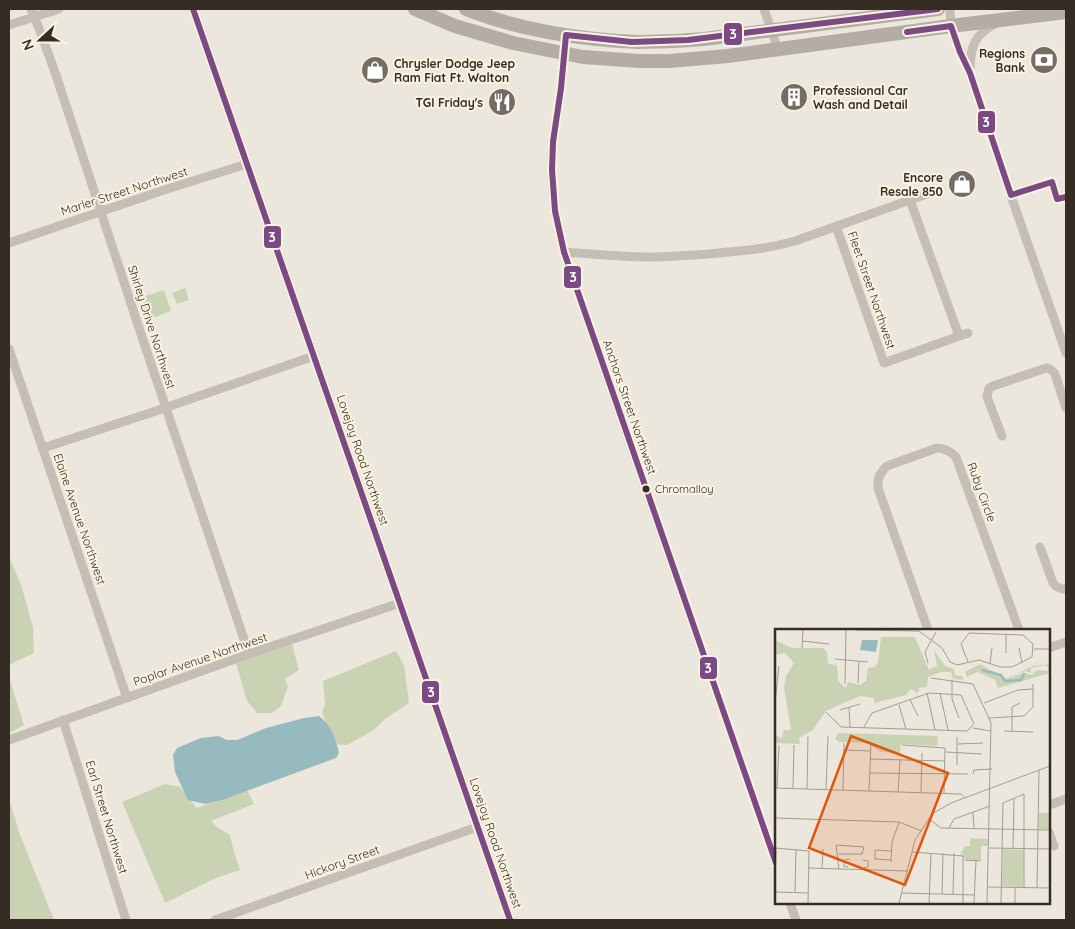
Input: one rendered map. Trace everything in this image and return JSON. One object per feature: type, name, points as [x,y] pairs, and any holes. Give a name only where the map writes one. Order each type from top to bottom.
[{"type":"main road","points":[[415,9],[441,14],[455,26],[528,46],[583,57],[611,60],[669,61],[778,50],[1066,12]]},
{"type":"main road","points":[[466,9],[506,22],[538,29],[600,39],[639,42],[704,39],[938,9]]},
{"type":"street","points":[[9,26],[32,13],[59,9]]},
{"type":"street","name":"Lovejoy Road Northwest","points":[[193,9],[510,920]]},
{"type":"street","points":[[764,9],[778,50]]},
{"type":"street","points":[[950,9],[951,26],[970,73],[1066,353]]},
{"type":"street","name":"Shirley Drive Northwest","points":[[32,13],[56,75],[249,654]]},
{"type":"street","points":[[970,73],[970,56],[976,39],[991,26],[1004,20]]},
{"type":"street","name":"Anchors Street Northwest","points":[[566,34],[561,89],[553,141],[551,183],[555,216],[564,252],[775,860]]},
{"type":"street","name":"Marler Street Northwest","points":[[9,243],[247,164]]},
{"type":"street","points":[[564,252],[621,256],[677,256],[778,246],[927,194]]},
{"type":"street","points":[[910,200],[959,336],[968,333]]},
{"type":"street","name":"Fleet Street Northwest","points":[[836,226],[884,363],[959,336]]},
{"type":"street","name":"Elaine Avenue Northwest","points":[[9,349],[127,698]]},
{"type":"street","points":[[43,448],[314,356]]},
{"type":"street","points":[[1002,436],[988,397],[989,388],[993,386],[1048,368],[1055,374],[1066,408]]},
{"type":"street","name":"Ruby Circle","points":[[928,629],[877,482],[886,466],[937,448],[951,452],[956,457],[1019,629]]},
{"type":"street","points":[[1040,547],[1056,588],[1066,589]]},
{"type":"street","name":"Poplar Avenue Northwest","points":[[9,740],[249,654],[400,603]]},
{"type":"street","points":[[1050,648],[1066,642]]},
{"type":"street","name":"Earl Street Northwest","points":[[63,720],[126,920]]},
{"type":"street","points":[[1050,805],[1066,799]]},
{"type":"street","name":"Hickory Street","points":[[215,920],[478,827]]},
{"type":"street","points":[[1050,835],[1054,846]]},
{"type":"street","points":[[790,904],[796,920]]},
{"type":"green space","points":[[185,288],[189,300],[177,304],[172,293]]},
{"type":"green space","points":[[164,290],[171,311],[150,319],[142,297]]},
{"type":"green space","points":[[9,556],[22,588],[33,627],[34,653],[9,665]]},
{"type":"green space","points":[[292,644],[299,670],[285,679],[288,687],[281,706],[272,713],[257,713],[247,701],[236,663]]},
{"type":"green space","points":[[396,651],[404,665],[409,703],[362,737],[347,745],[334,744],[322,712],[325,705],[323,681]]},
{"type":"green space","points":[[9,677],[24,725],[9,733]]},
{"type":"green space","points":[[165,784],[180,787],[197,808],[247,790],[254,804],[211,821],[230,835],[240,870],[216,878],[165,903],[122,802]]},
{"type":"green space","points":[[9,799],[19,832],[54,920],[9,920]]},
{"type":"water","points":[[319,716],[330,728],[334,737],[339,753],[336,758],[222,800],[205,804],[188,800],[175,772],[173,755],[177,748],[201,738],[218,736],[227,740],[237,740],[266,728]]},
{"type":"transit line","name":"3","points":[[193,9],[510,920]]},
{"type":"transit line","name":"3","points":[[775,860],[564,252],[555,211],[552,170],[553,142],[566,35],[632,42],[688,40],[938,9]]},
{"type":"transit line","name":"3","points":[[907,32],[951,26],[970,73],[1011,195],[1052,182],[1057,199],[1066,197]]},
{"type":"place","name":"Regions Bank","points":[[1044,60]]},
{"type":"place","name":"Chrysler Dodge Jeep Ram Fiat Ft. Walton","points":[[375,70]]},
{"type":"place","name":"Professional Car Wash and Detail","points":[[794,97]]},
{"type":"place","name":"TGI Friday's","points":[[502,102]]},
{"type":"place","name":"Encore Resale 850","points":[[962,184]]},
{"type":"place","name":"Chromalloy","points":[[646,489]]}]
